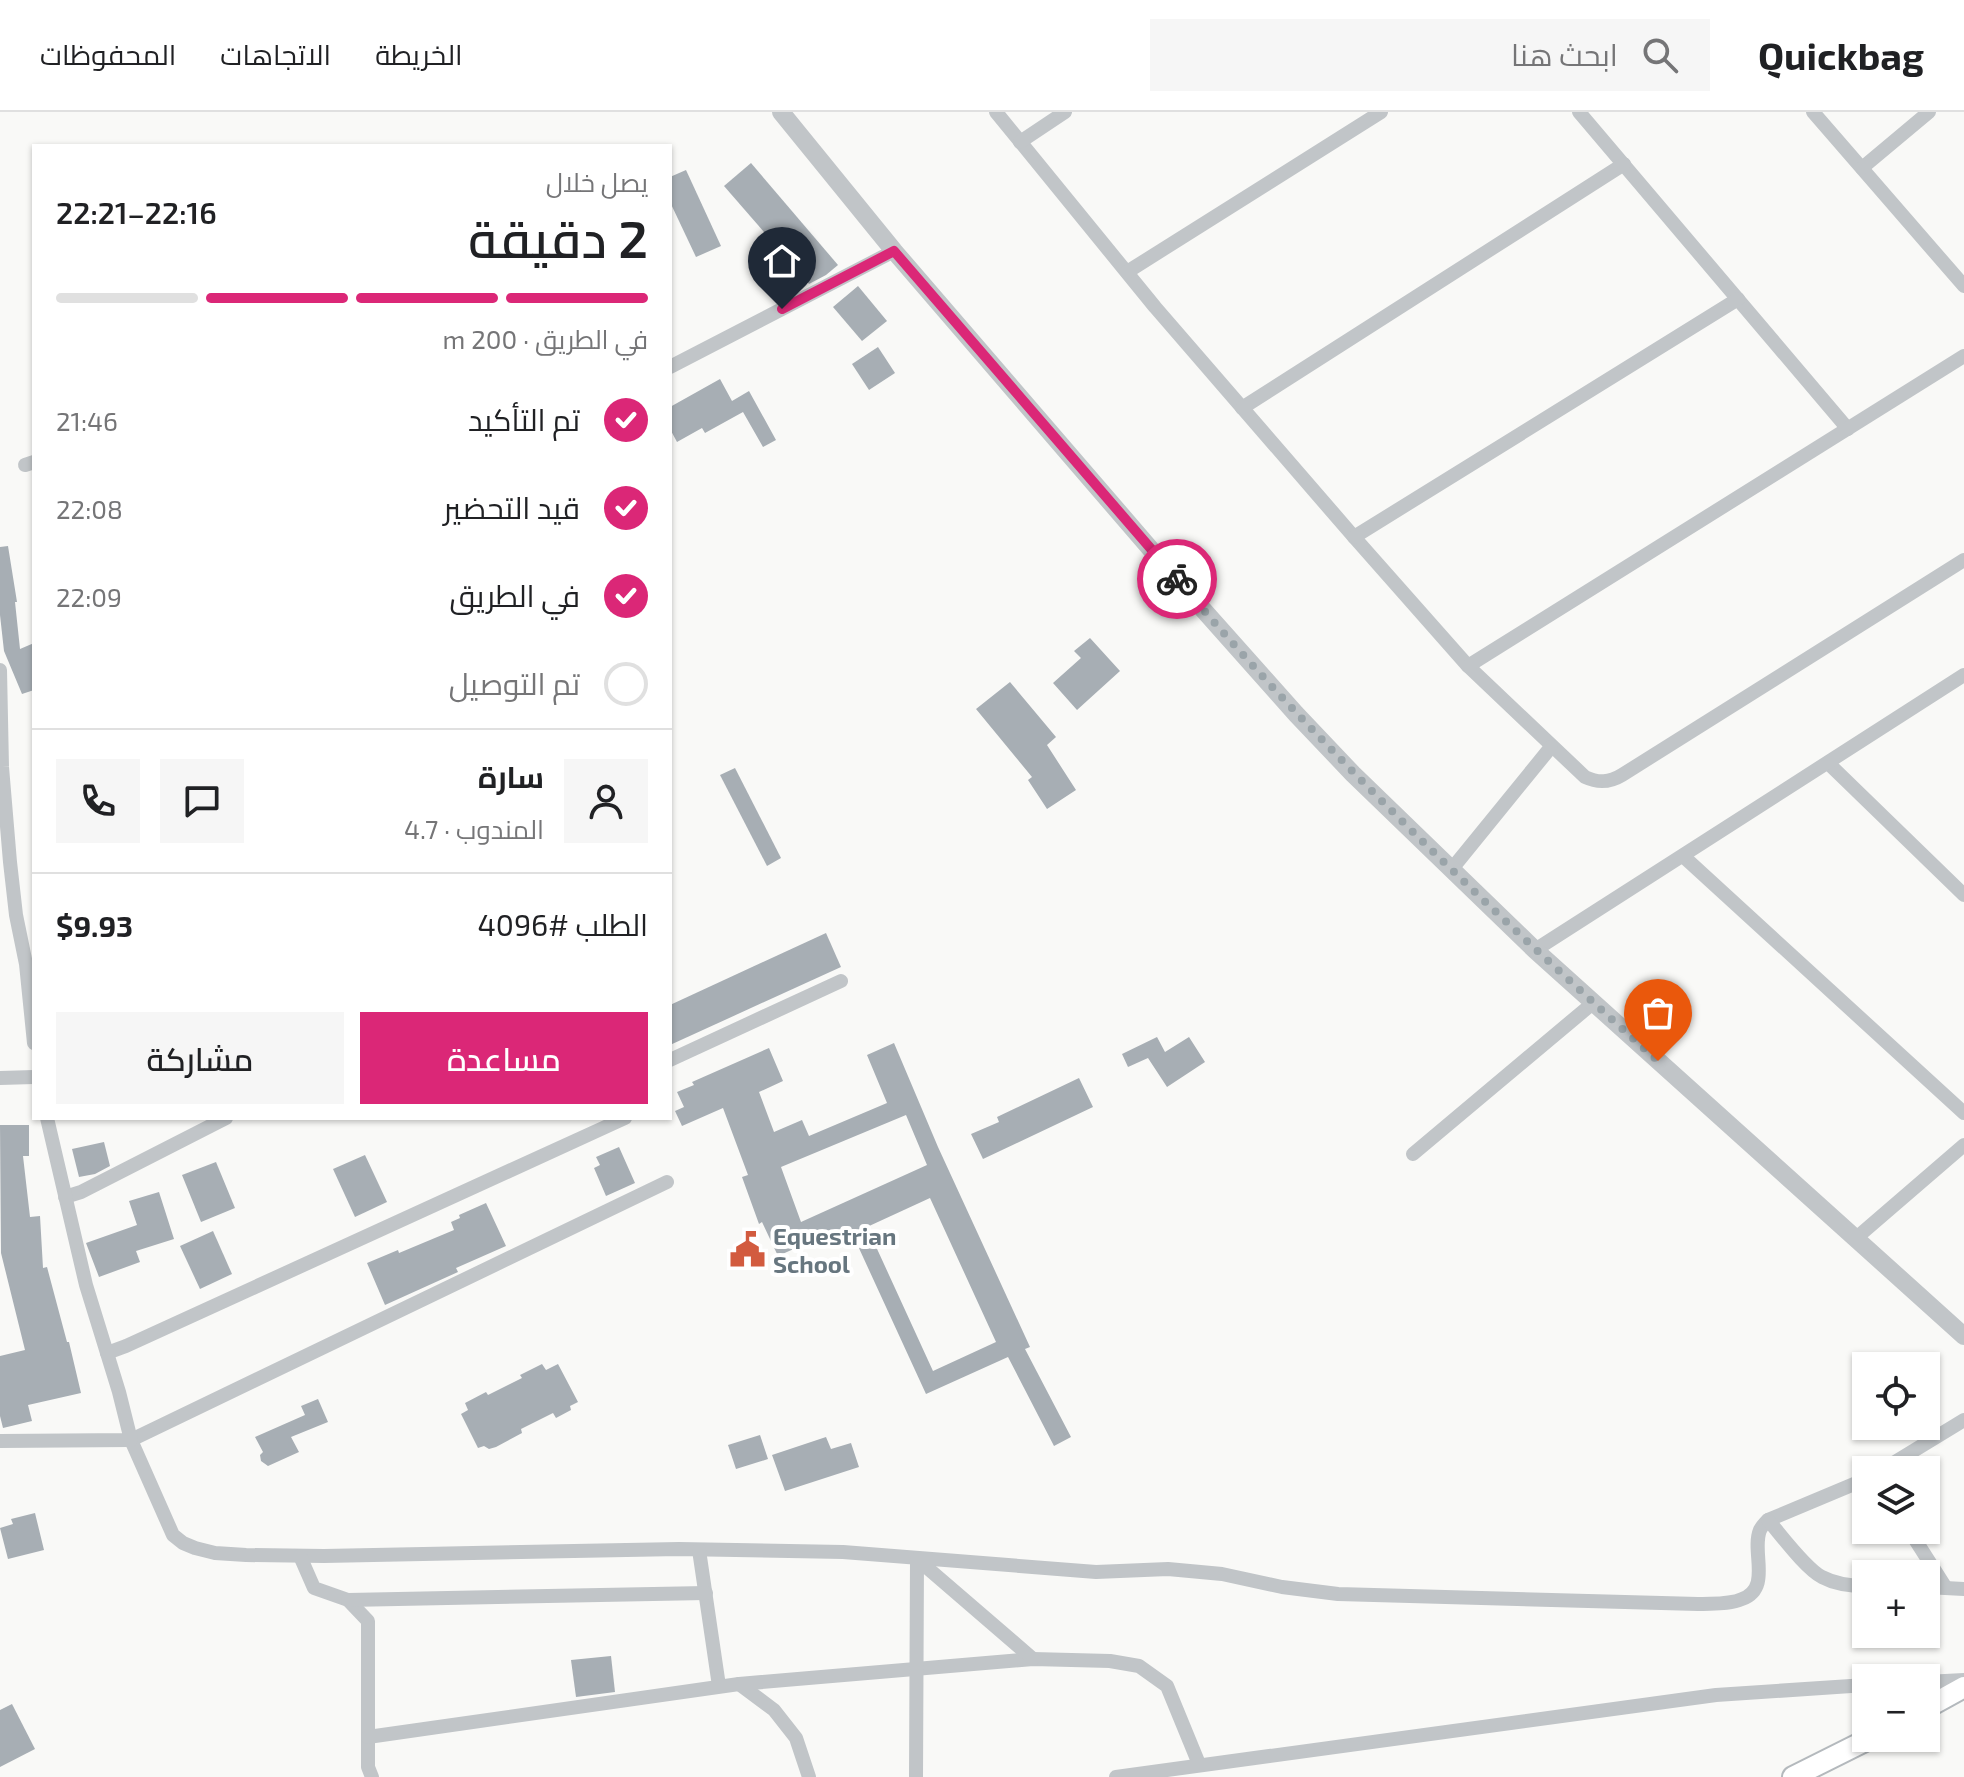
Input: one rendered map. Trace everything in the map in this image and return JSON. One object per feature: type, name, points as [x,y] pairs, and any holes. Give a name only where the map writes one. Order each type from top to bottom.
[{"type":"main road","points":[[1940,1700],[1964,1687]]},
{"type":"main road","points":[[1793,1777],[1852,1748]]},
{"type":"street","points":[[781,112],[894,251],[1191,596],[1353,774],[1535,950],[1964,1336]]},
{"type":"street","points":[[996,112],[1242,408],[1468,666],[1585,777],[1600,782],[1615,779],[1964,560]]},
{"type":"street","points":[[1020,142],[1065,112]]},
{"type":"street","points":[[1127,272],[1381,112]]},
{"type":"street","points":[[1579,112],[1848,429]]},
{"type":"street","points":[[1813,112],[1964,286]]},
{"type":"street","points":[[1862,168],[1929,112]]},
{"type":"street","points":[[1242,408],[1624,164]]},
{"type":"street","points":[[672,366],[894,251]]},
{"type":"street","points":[[1354,537],[1738,299]]},
{"type":"street","points":[[1468,666],[1964,356]]},
{"type":"street","points":[[0,670],[2,767],[16,915],[30,962],[32,1002]]},
{"type":"street","points":[[1535,950],[1964,676]]},
{"type":"street","points":[[1451,870],[1551,747]]},
{"type":"street","points":[[1828,763],[1964,895]]},
{"type":"street","points":[[1683,856],[1964,1113]]},
{"type":"street","points":[[0,915],[16,915]]},
{"type":"street","points":[[672,1059],[841,981]]},
{"type":"street","points":[[1413,1154],[1593,1003]]},
{"type":"street","points":[[0,1078],[32,1077]]},
{"type":"street","points":[[47,1120],[86,1285],[131,1440],[173,1535],[183,1543],[215,1553],[300,1556],[699,1550],[843,1552],[1096,1572],[1168,1569],[1222,1574],[1282,1587],[1338,1594],[1698,1604],[1740,1600],[1748,1596],[1758,1582],[1760,1531],[1768,1520],[1852,1485]]},
{"type":"street","points":[[65,1197],[81,1192],[222,1120]]},
{"type":"street","points":[[107,1353],[621,1120]]},
{"type":"street","points":[[1855,1239],[1964,1145]]},
{"type":"street","points":[[0,1441],[131,1440],[667,1182]]},
{"type":"street","points":[[1905,1456],[1964,1420]]},
{"type":"street","points":[[1768,1520],[1821,1577],[1852,1585]]},
{"type":"street","points":[[1918,1544],[1946,1588]]},
{"type":"street","points":[[699,1550],[719,1686]]},
{"type":"street","points":[[300,1556],[314,1588],[348,1600],[706,1593]]},
{"type":"street","points":[[917,1559],[1033,1659]]},
{"type":"street","points":[[916,1777],[917,1559]]},
{"type":"street","points":[[1940,1588],[1964,1589]]},
{"type":"street","points":[[348,1600],[368,1621],[368,1767],[372,1777]]},
{"type":"street","points":[[368,1737],[719,1686],[1033,1659],[1110,1661],[1139,1666],[1167,1686],[1199,1764]]},
{"type":"street","points":[[1940,1681],[1964,1680]]},
{"type":"street","points":[[739,1684],[774,1710],[796,1738],[809,1777]]},
{"type":"street","points":[[1116,1777],[1716,1695],[1852,1686]]},
{"type":"building","points":[[751,163],[838,265],[826,275],[809,284],[724,186]]},
{"type":"building","points":[[686,170],[721,246],[696,257],[672,206],[672,176]]},
{"type":"building","points":[[858,286],[887,321],[862,341],[833,307]]},
{"type":"building","points":[[878,347],[895,373],[869,390],[852,364]]},
{"type":"building","points":[[720,379],[732,401],[749,391],[776,440],[763,447],[743,412],[705,433],[702,428],[677,442],[672,433],[672,406]]},
{"type":"building","points":[[8,546],[17,602],[20,649],[32,644],[32,691],[22,694],[4,651],[0,615],[0,547]]},
{"type":"building","points":[[1090,638],[1120,671],[1077,710],[1053,683],[1081,658],[1074,651]]},
{"type":"building","points":[[1010,682],[1056,737],[1047,745],[1076,790],[1047,809],[1028,780],[1032,777],[976,709]]},
{"type":"building","points":[[735,768],[781,858],[767,866],[720,775]]},
{"type":"building","points":[[826,933],[841,967],[672,1044],[672,1004]]},
{"type":"building","points":[[1157,1037],[1165,1052],[1189,1037],[1205,1062],[1167,1087],[1148,1058],[1128,1067],[1122,1054]]},
{"type":"building","points":[[894,1043],[1030,1347],[1025,1349],[1071,1437],[1054,1446],[1008,1357],[926,1394],[852,1233],[844,1237],[841,1231],[778,1256],[762,1222],[759,1224],[742,1177],[748,1175],[723,1108],[682,1126],[675,1111],[684,1107],[677,1092],[694,1085],[692,1082],[769,1048],[783,1081],[759,1092],[774,1132],[802,1120],[809,1136],[887,1103],[867,1055]],"holes":[[[906,1115],[927,1165],[801,1222],[781,1167]],[[930,1198],[996,1342],[933,1371],[867,1227]]]},
{"type":"building","points":[[1079,1078],[1093,1107],[983,1159],[971,1134],[999,1122],[997,1117]]},
{"type":"building","points":[[0,1125],[29,1125],[29,1156],[23,1156],[30,1217],[40,1216],[43,1268],[47,1267],[81,1393],[28,1405],[32,1421],[3,1428],[0,1416],[0,1356],[25,1350],[1,1253]]},
{"type":"building","points":[[104,1142],[110,1166],[95,1174],[79,1177],[72,1149]]},
{"type":"building","points":[[619,1147],[635,1183],[606,1196],[594,1168],[600,1165],[596,1157]]},
{"type":"building","points":[[365,1155],[387,1202],[355,1217],[333,1169]]},
{"type":"building","points":[[216,1162],[235,1208],[201,1222],[182,1175]]},
{"type":"building","points":[[159,1192],[174,1239],[136,1251],[140,1262],[99,1277],[86,1243],[137,1225],[129,1201]]},
{"type":"building","points":[[486,1203],[506,1246],[385,1305],[367,1263],[454,1230],[451,1222],[460,1218],[459,1215]]},
{"type":"building","points":[[213,1231],[232,1274],[200,1289],[180,1246]]},
{"type":"building","points":[[542,1364],[546,1370],[558,1364],[578,1402],[556,1418],[553,1413],[521,1429],[522,1433],[496,1447],[478,1448],[461,1414],[468,1410],[465,1403],[522,1378],[520,1375]]},
{"type":"building","points":[[318,1399],[328,1422],[291,1437],[299,1452],[268,1466],[261,1461],[263,1452],[255,1437],[305,1415],[301,1406]]},
{"type":"building","points":[[760,1435],[768,1459],[736,1469],[728,1445]]},
{"type":"building","points":[[826,1437],[831,1449],[851,1443],[859,1467],[785,1491],[772,1455]]},
{"type":"building","points":[[35,1513],[44,1550],[8,1559],[0,1528],[13,1524],[11,1519]]},
{"type":"building","points":[[611,1656],[615,1692],[576,1697],[571,1660]]},
{"type":"building","points":[[12,1704],[35,1749],[0,1767],[0,1710]]},
{"type":"way so far","points":[[1177,579],[1353,774],[1535,950],[1658,1061]]},
{"type":"place","name":"Equestrian School","points":[[747,1249]]},
{"type":"route","points":[[782,309],[894,251],[1177,579]]}]
